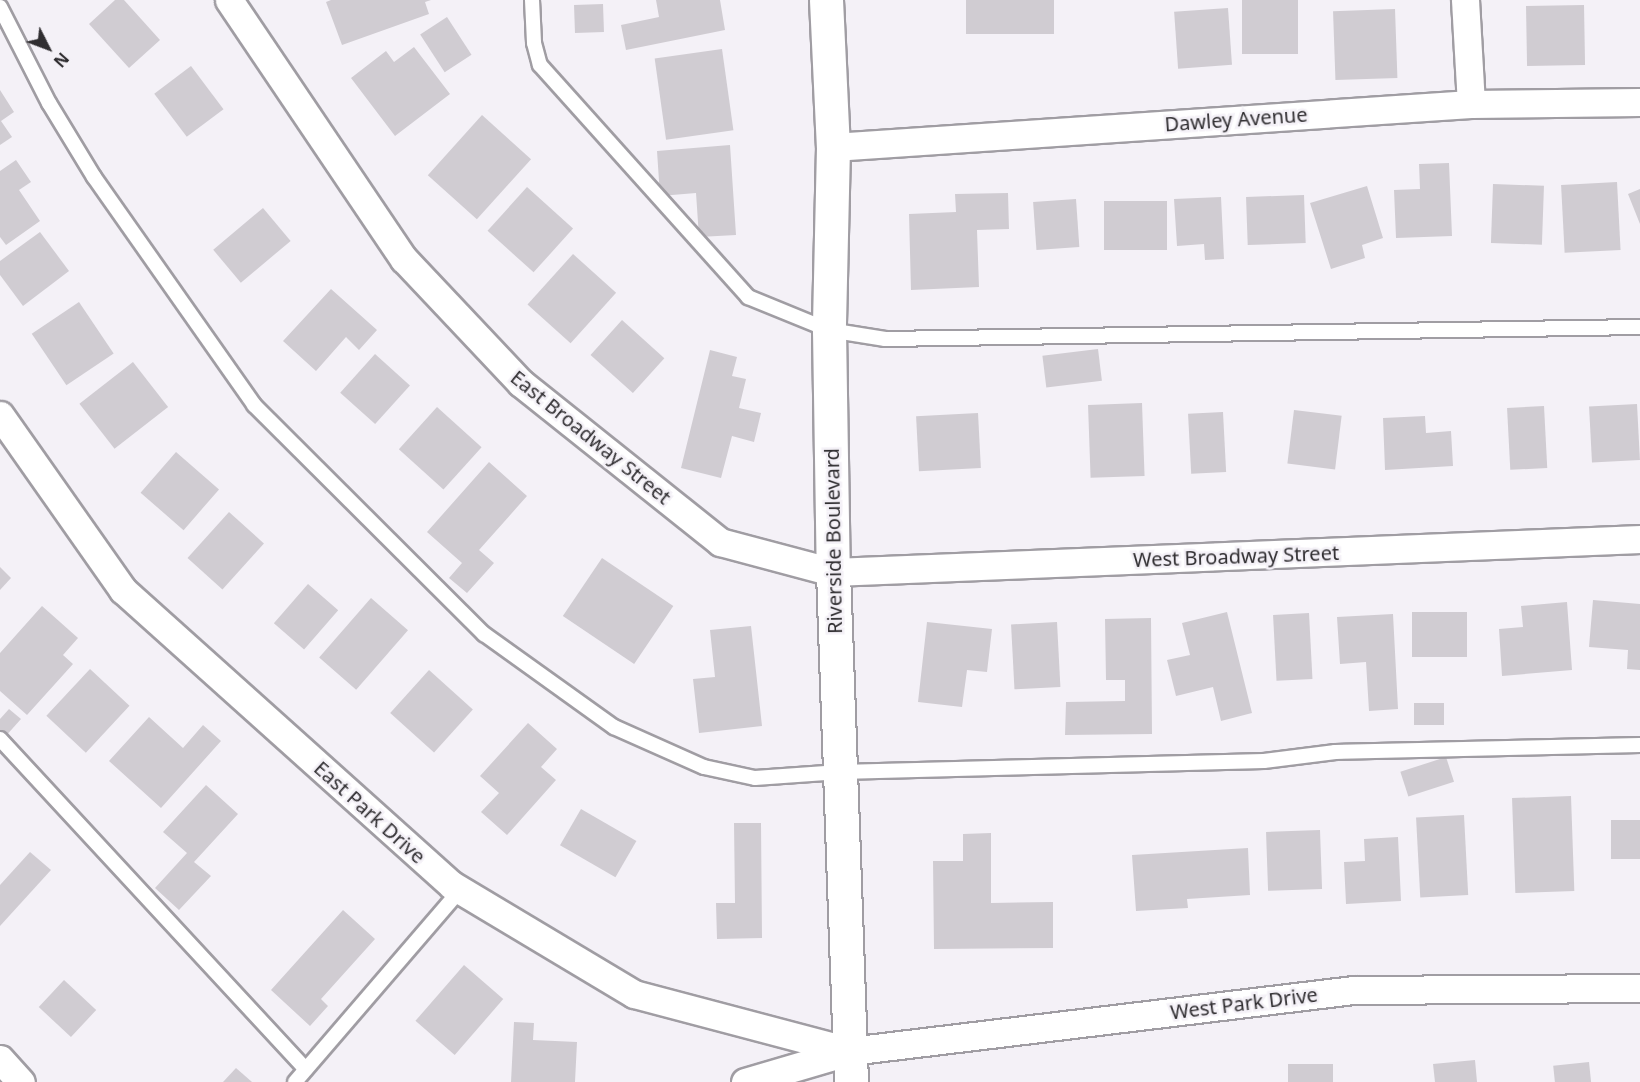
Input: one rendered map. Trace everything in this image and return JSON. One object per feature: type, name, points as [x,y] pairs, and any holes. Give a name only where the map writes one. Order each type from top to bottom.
[{"type":"street","name":"East Broadway Street","points":[[229,0],[404,259],[521,383],[720,542],[833,572]]},
{"type":"street","name":"Riverside Boulevard","points":[[826,0],[833,147],[828,330],[833,572],[851,1066]]},
{"type":"street","points":[[1465,0],[1472,104]]},
{"type":"street","name":"Dawley Avenue","points":[[833,147],[1472,104],[1640,102]]},
{"type":"street","name":"East Park Drive","points":[[0,415],[123,590],[460,890],[634,994],[851,1066]]},
{"type":"street","name":"West Broadway Street","points":[[833,572],[1640,539]]},
{"type":"street","name":"West Park Drive","points":[[851,1066],[1353,990],[1640,988]]},
{"type":"street","points":[[0,1059],[21,1082]]},
{"type":"street","points":[[746,1082],[851,1066]]},
{"type":"lane","points":[[532,0],[534,43],[540,65],[748,297],[828,330],[885,339],[1640,327]]},
{"type":"lane","points":[[0,7],[49,103],[89,168],[254,405],[484,634],[614,727],[704,767],[755,778],[840,772],[1264,761],[1335,752],[1640,745]]},
{"type":"lane","points":[[0,739],[306,1069]]},
{"type":"lane","points":[[295,1082],[460,890]]},
{"type":"building","points":[[115,0],[124,0],[160,40],[129,68],[89,24]]},
{"type":"building","points":[[331,0],[431,0],[425,2],[429,14],[342,45],[326,2]]},
{"type":"building","points":[[656,0],[720,0],[725,30],[626,50],[621,25],[659,17]]},
{"type":"building","points":[[966,0],[1054,0],[1054,34],[966,34]]},
{"type":"building","points":[[1242,0],[1298,0],[1298,54],[1242,54]]},
{"type":"building","points":[[603,4],[604,32],[575,33],[574,5]]},
{"type":"building","points":[[1584,5],[1585,65],[1527,66],[1526,6]]},
{"type":"building","points":[[1228,8],[1232,65],[1178,69],[1174,12]]},
{"type":"building","points":[[1395,9],[1397,78],[1335,80],[1333,11]]},
{"type":"building","points":[[447,17],[472,55],[445,72],[420,34]]},
{"type":"building","points":[[414,47],[450,94],[395,136],[351,78],[386,51],[394,62]]},
{"type":"building","points":[[722,49],[733,130],[666,140],[655,58]]},
{"type":"building","points":[[191,66],[223,109],[187,137],[154,94]]},
{"type":"building","points":[[0,90],[14,112],[1,121],[12,137],[0,145]]},
{"type":"building","points":[[482,115],[531,159],[477,219],[428,175]]},
{"type":"building","points":[[730,145],[736,235],[699,237],[696,193],[660,196],[657,151]]},
{"type":"building","points":[[16,160],[31,182],[19,190],[40,221],[6,245],[0,237],[0,171]]},
{"type":"building","points":[[1449,163],[1452,236],[1396,238],[1394,190],[1420,189],[1419,164]]},
{"type":"building","points":[[1617,182],[1621,250],[1565,253],[1561,185]]},
{"type":"building","points":[[1493,184],[1544,186],[1542,245],[1491,243]]},
{"type":"building","points":[[1367,186],[1383,238],[1362,245],[1365,258],[1331,269],[1310,203]]},
{"type":"building","points":[[527,187],[573,228],[534,272],[488,231]]},
{"type":"building","points":[[1640,189],[1640,224],[1628,194]]},
{"type":"building","points":[[1008,193],[1009,229],[977,230],[979,287],[911,290],[909,214],[956,212],[955,194]]},
{"type":"building","points":[[1304,195],[1306,243],[1248,245],[1246,197]]},
{"type":"building","points":[[1221,197],[1224,259],[1205,260],[1204,244],[1177,246],[1174,199]]},
{"type":"building","points":[[1076,199],[1079,247],[1036,250],[1033,202]]},
{"type":"building","points":[[1104,201],[1167,201],[1167,250],[1104,250]]},
{"type":"building","points":[[263,208],[291,241],[241,283],[213,250]]},
{"type":"building","points":[[40,232],[69,271],[23,306],[0,275],[0,261]]},
{"type":"building","points":[[573,254],[616,293],[571,343],[527,305]]},
{"type":"building","points":[[331,289],[377,330],[359,350],[346,337],[316,371],[283,341]]},
{"type":"building","points":[[79,302],[114,353],[66,385],[32,334]]},
{"type":"building","points":[[622,320],[664,358],[633,393],[591,355]]},
{"type":"building","points":[[1098,349],[1102,381],[1046,388],[1042,356]]},
{"type":"building","points":[[710,350],[737,357],[732,376],[746,379],[739,408],[761,413],[754,442],[732,436],[721,478],[681,468]]},
{"type":"building","points":[[375,354],[410,385],[375,424],[340,393]]},
{"type":"building","points":[[133,362],[168,407],[115,449],[79,404]]},
{"type":"building","points":[[1142,403],[1145,476],[1091,478],[1088,405]]},
{"type":"building","points":[[1637,404],[1640,460],[1592,462],[1589,407]]},
{"type":"building","points":[[1544,406],[1547,468],[1510,470],[1507,408]]},
{"type":"building","points":[[437,407],[482,447],[443,490],[399,449]]},
{"type":"building","points":[[1294,410],[1342,416],[1335,469],[1287,464]]},
{"type":"building","points":[[1223,412],[1226,472],[1191,474],[1188,414]]},
{"type":"building","points":[[978,413],[981,468],[919,471],[916,416]]},
{"type":"building","points":[[1425,416],[1426,433],[1451,431],[1453,466],[1385,470],[1383,418]]},
{"type":"building","points":[[176,452],[219,489],[184,530],[141,493]]},
{"type":"building","points":[[489,462],[527,496],[479,550],[494,563],[467,593],[449,578],[462,563],[427,532]]},
{"type":"building","points":[[229,512],[264,543],[222,590],[188,558]]},
{"type":"building","points":[[602,558],[673,606],[634,664],[563,616]]},
{"type":"building","points":[[0,567],[11,578],[0,590]]},
{"type":"building","points":[[308,584],[338,610],[304,649],[274,623]]},
{"type":"building","points":[[371,598],[408,630],[356,690],[319,658]]},
{"type":"building","points":[[1593,600],[1640,604],[1640,670],[1627,669],[1628,650],[1589,647]]},
{"type":"building","points":[[1567,602],[1572,670],[1502,676],[1499,629],[1523,627],[1521,606]]},
{"type":"building","points":[[42,606],[78,638],[63,655],[73,664],[27,715],[0,691],[0,653]]},
{"type":"building","points":[[1227,612],[1252,713],[1221,721],[1213,687],[1176,696],[1167,660],[1190,655],[1182,623]]},
{"type":"building","points":[[1412,612],[1467,612],[1467,657],[1412,657]]},
{"type":"building","points":[[1309,613],[1312,679],[1277,681],[1273,615]]},
{"type":"building","points":[[1393,614],[1398,709],[1369,711],[1366,662],[1340,664],[1337,617]]},
{"type":"building","points":[[1151,618],[1152,734],[1065,735],[1066,702],[1125,701],[1125,680],[1106,680],[1105,619]]},
{"type":"building","points":[[927,622],[992,629],[987,672],[967,670],[962,707],[918,702]]},
{"type":"building","points":[[1057,622],[1060,687],[1014,689],[1011,624]]},
{"type":"building","points":[[751,626],[762,726],[699,733],[693,679],[715,677],[710,630]]},
{"type":"building","points":[[90,669],[129,706],[86,753],[46,716]]},
{"type":"building","points":[[429,670],[473,709],[434,753],[390,713]]},
{"type":"building","points":[[1414,703],[1444,703],[1444,725],[1414,725]]},
{"type":"building","points":[[9,709],[21,719],[4,738],[0,734],[0,719]]},
{"type":"building","points":[[149,717],[183,748],[203,725],[221,741],[161,808],[109,761]]},
{"type":"building","points":[[528,723],[557,749],[541,767],[556,780],[507,835],[481,812],[499,793],[480,776]]},
{"type":"building","points":[[1446,757],[1454,782],[1408,797],[1400,772]]},
{"type":"building","points":[[206,785],[238,814],[194,862],[211,876],[179,910],[155,888],[187,853],[163,832]]},
{"type":"building","points":[[1571,796],[1574,891],[1515,893],[1512,798]]},
{"type":"building","points":[[581,809],[636,841],[615,877],[560,845]]},
{"type":"building","points":[[1464,815],[1468,895],[1420,897],[1416,818]]},
{"type":"building","points":[[1611,820],[1640,820],[1640,859],[1611,859]]},
{"type":"building","points":[[734,823],[761,823],[762,938],[717,939],[716,903],[735,903]]},
{"type":"building","points":[[1320,830],[1322,889],[1268,891],[1266,832]]},
{"type":"building","points":[[991,833],[991,903],[1053,902],[1053,948],[934,949],[933,861],[963,861],[963,834]]},
{"type":"building","points":[[1398,837],[1401,901],[1346,904],[1344,862],[1365,861],[1364,839]]},
{"type":"building","points":[[1248,848],[1250,895],[1187,899],[1188,908],[1136,911],[1132,855]]},
{"type":"building","points":[[30,852],[51,870],[0,926],[0,885]]},
{"type":"building","points":[[343,910],[375,939],[321,999],[328,1006],[310,1026],[271,990]]},
{"type":"building","points":[[464,965],[503,999],[455,1055],[415,1021]]},
{"type":"building","points":[[64,980],[96,1010],[71,1037],[39,1007]]},
{"type":"building","points":[[514,1022],[534,1023],[533,1040],[577,1042],[575,1082],[511,1082]]},
{"type":"building","points":[[1475,1060],[1477,1082],[1435,1082],[1433,1064]]},
{"type":"building","points":[[1589,1062],[1591,1082],[1555,1082],[1553,1066]]},
{"type":"building","points":[[1288,1064],[1333,1064],[1333,1082],[1288,1082]]},
{"type":"building","points":[[236,1068],[252,1082],[223,1082]]}]
